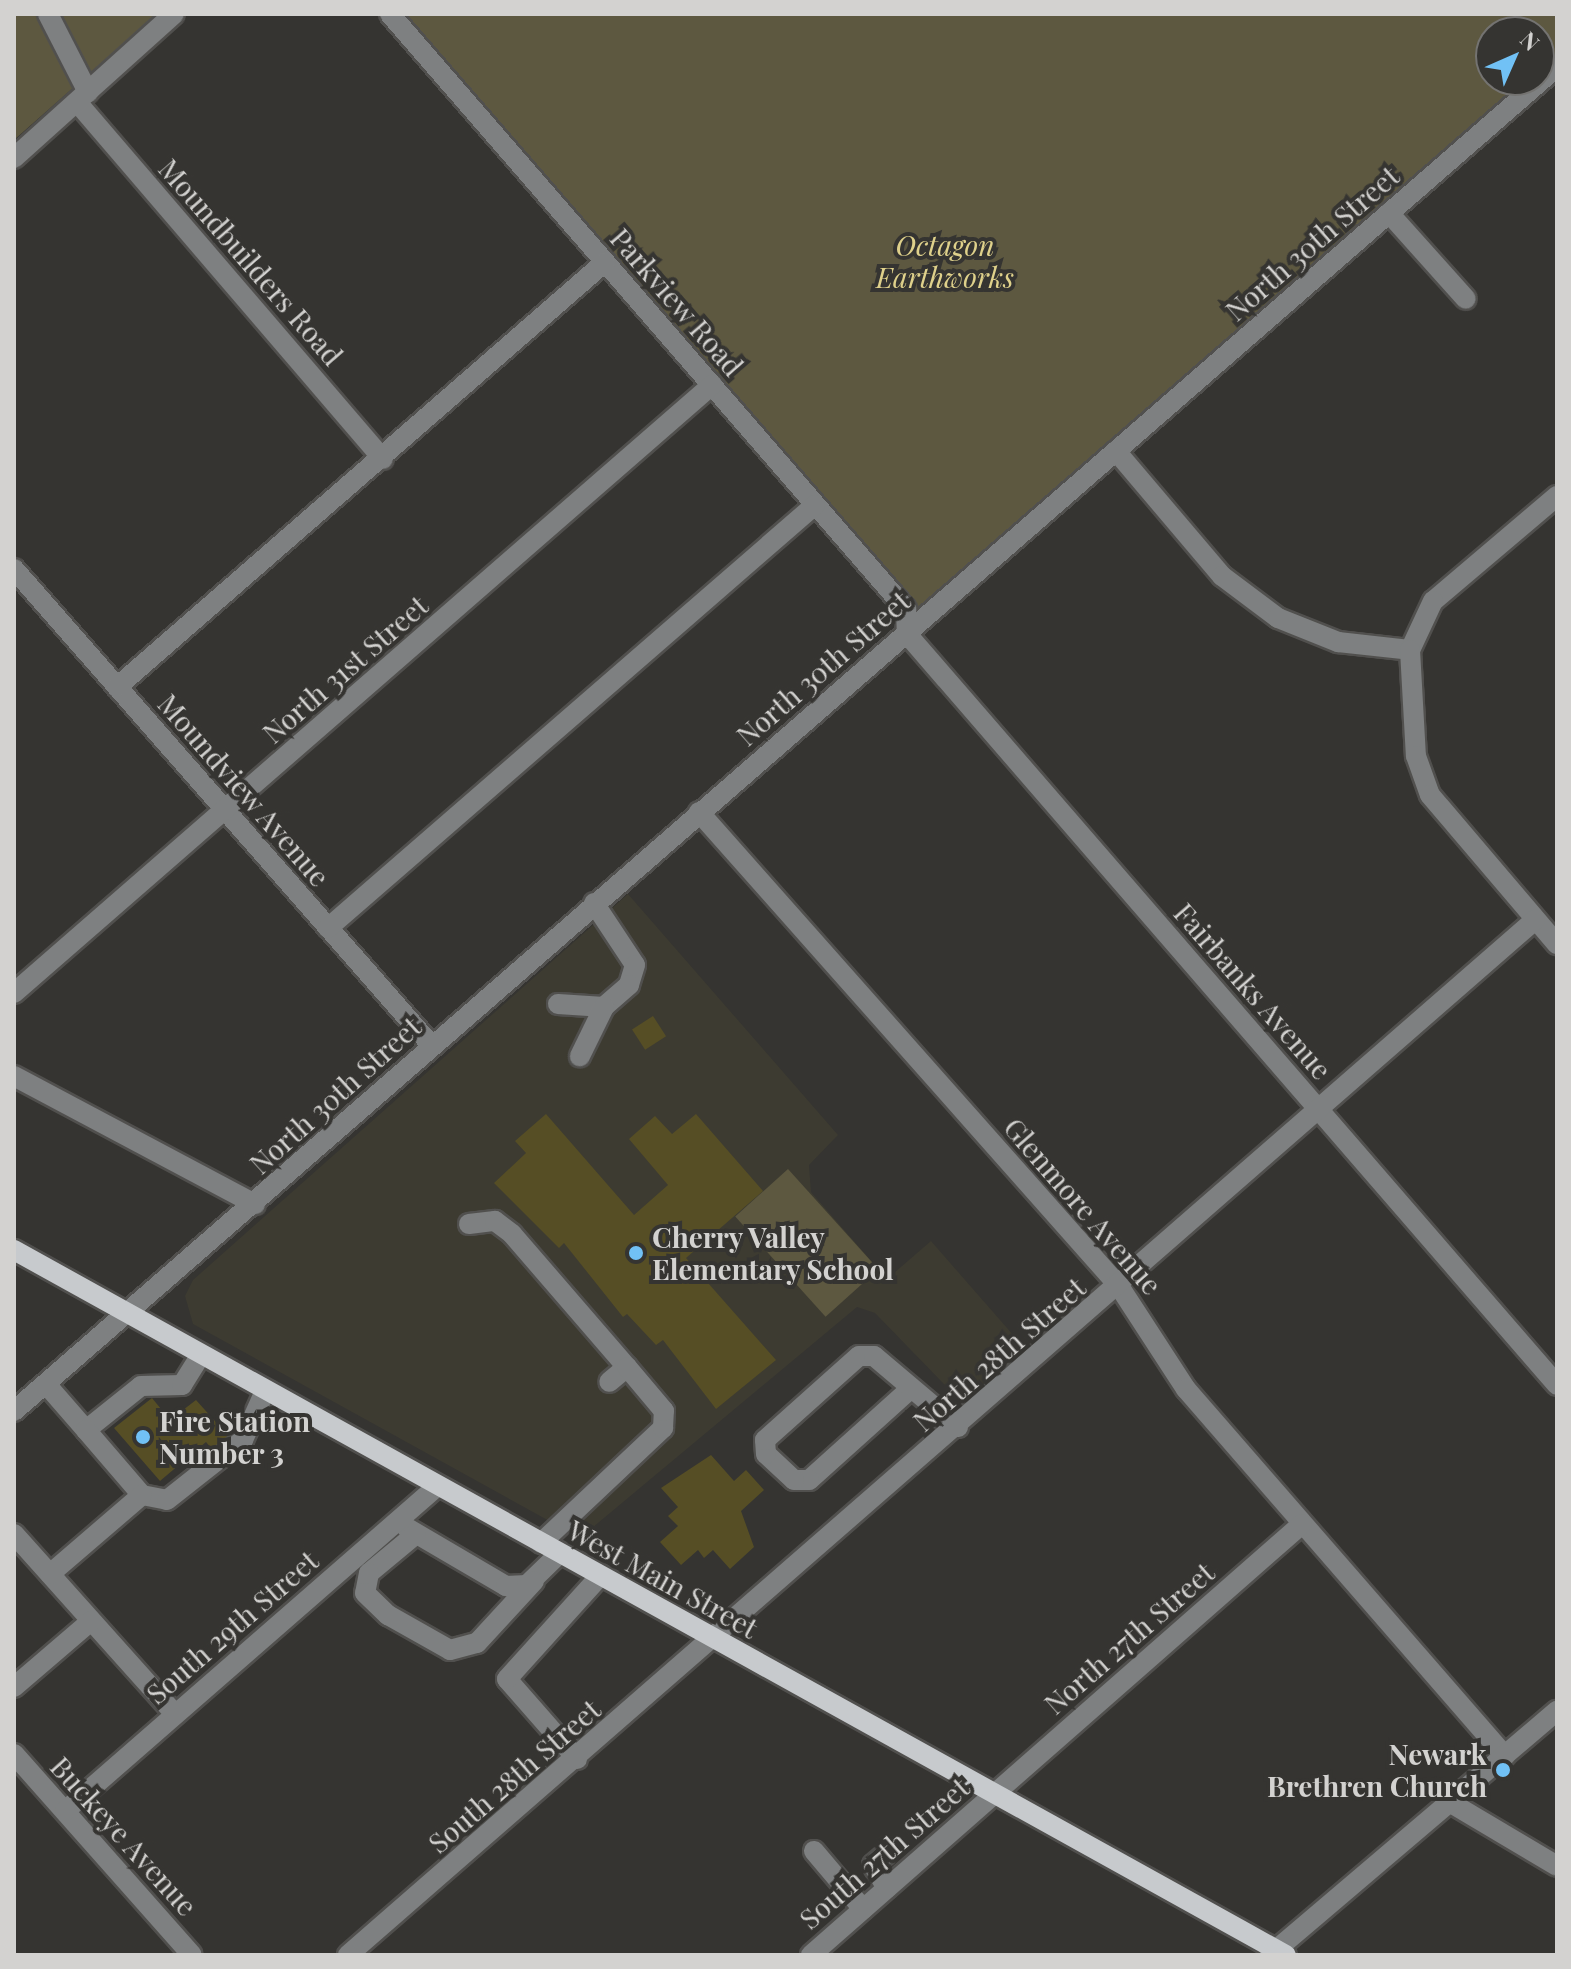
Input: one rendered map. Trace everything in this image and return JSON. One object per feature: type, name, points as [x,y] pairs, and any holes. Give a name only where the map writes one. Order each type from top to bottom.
[{"type":"main road","name":"West Main Street","points":[[14,1250],[1278,1953]]},
{"type":"street","name":"Moundbuilders Road","points":[[48,14],[83,97],[383,459]]},
{"type":"street","points":[[14,158],[174,14]]},
{"type":"street","name":"Parkview Road","points":[[390,14],[906,609],[907,634]]},
{"type":"street","name":"North 30th Street","points":[[14,1411],[129,1316],[594,903],[1557,67]]},
{"type":"street","points":[[1389,213],[1466,299]]},
{"type":"street","points":[[117,687],[383,459],[605,262]]},
{"type":"street","name":"North 31st Street","points":[[14,993],[712,385]]},
{"type":"street","points":[[1116,451],[1222,576],[1278,618],[1338,642],[1410,650]]},
{"type":"street","points":[[1557,496],[1433,601],[1410,650],[1413,730],[1430,795],[1557,944]]},
{"type":"street","points":[[328,928],[815,505]]},
{"type":"street","name":"Moundview Avenue","points":[[14,569],[432,1046]]},
{"type":"street","name":"Fairbanks Avenue","points":[[907,634],[1557,1385]]},
{"type":"street","name":"Glenmore Avenue","points":[[699,812],[1119,1286],[1186,1389],[1505,1756]]},
{"type":"street","points":[[580,1056],[604,1007],[629,985],[635,965],[594,903]]},
{"type":"street","name":"North 28th Street","points":[[715,1639],[1535,920]]},
{"type":"street","points":[[558,1004],[604,1007]]},
{"type":"street","points":[[14,1076],[255,1204]]},
{"type":"street","points":[[469,1224],[495,1221],[512,1234],[664,1411],[663,1428],[541,1543]]},
{"type":"street","points":[[86,1430],[141,1386],[182,1385],[201,1355]]},
{"type":"street","points":[[908,1391],[809,1480],[794,1480],[766,1454],[765,1440],[859,1356],[874,1356],[908,1391],[958,1427]]},
{"type":"street","points":[[609,1382],[627,1367]]},
{"type":"street","points":[[46,1384],[142,1495],[167,1500],[243,1440],[265,1391]]},
{"type":"street","name":"South 29th Street","points":[[65,1811],[437,1486]]},
{"type":"street","points":[[50,1574],[142,1495]]},
{"type":"street","points":[[397,1522],[506,1586],[534,1581]]},
{"type":"street","name":"North 27th Street","points":[[994,1794],[1302,1524]]},
{"type":"street","points":[[14,1534],[174,1713]]},
{"type":"street","points":[[365,1591],[369,1573],[416,1534]]},
{"type":"street","points":[[338,1572],[412,1630],[462,1651],[517,1606],[534,1581],[559,1554]]},
{"type":"street","points":[[577,1759],[507,1679],[600,1576]]},
{"type":"street","points":[[14,1687],[91,1621]]},
{"type":"street","name":"South 28th Street","points":[[348,1955],[715,1639]]},
{"type":"street","points":[[1278,1953],[1557,1711]]},
{"type":"street","name":"Buckeye Avenue","points":[[14,1754],[192,1955]]},
{"type":"street","name":"South 27th Street","points":[[811,1955],[994,1794]]},
{"type":"street","points":[[1451,1803],[1557,1866]]},
{"type":"street","points":[[814,1851],[863,1909]]},
{"type":"street","points":[[886,1854],[873,1865],[887,1888]]},
{"type":"shaded area","points":[[628,894],[838,1135],[809,1165],[811,1192],[887,1279],[931,1241],[1035,1360],[973,1414],[875,1313],[857,1307],[580,1538],[193,1324],[185,1296],[193,1280]]},
{"type":"green space","points":[[14,14],[157,14],[14,140]]},
{"type":"green space","name":"Octagon Earthworks","points":[[396,14],[1557,14],[1555,67],[1555,16],[1475,16],[1475,96],[1521,96],[920,609]]},
{"type":"green space","points":[[788,1169],[878,1269],[826,1317],[735,1217]]},
{"type":"building","points":[[653,1016],[666,1036],[645,1050],[632,1030]]},
{"type":"building","points":[[546,1114],[634,1215],[668,1185],[629,1139],[655,1116],[672,1134],[696,1114],[763,1191],[686,1258],[776,1360],[716,1409],[663,1340],[656,1345],[627,1314],[623,1317],[564,1243],[559,1248],[494,1183],[526,1153],[515,1141]]},
{"type":"building","points":[[152,1398],[170,1420],[196,1400],[232,1440],[216,1454],[206,1442],[160,1481],[114,1428]]},
{"type":"building","points":[[711,1455],[734,1481],[746,1470],[764,1490],[741,1511],[754,1547],[730,1569],[713,1550],[704,1558],[698,1550],[681,1565],[660,1542],[678,1526],[668,1516],[678,1507],[661,1488]]},
{"type":"place","name":"Cherry Valley Elementary School","points":[[636,1253]]},
{"type":"place","name":"Fire Station Number 3","points":[[143,1437]]},
{"type":"place","name":"Newark Brethren Church","points":[[1503,1770]]}]
